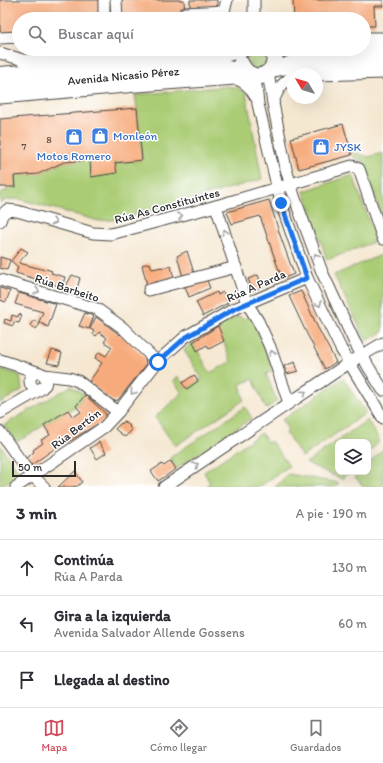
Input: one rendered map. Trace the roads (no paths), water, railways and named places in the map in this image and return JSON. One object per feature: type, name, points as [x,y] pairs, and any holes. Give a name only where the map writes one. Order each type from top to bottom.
[{"type":"highway","points":[[371,47],[383,48]]},
{"type":"highway","name":"Avenida Nicasio Pérez","points":[[3,79],[216,56]]},
{"type":"highway","points":[[241,56],[243,69],[248,74]]},
{"type":"highway","points":[[270,71],[275,64],[275,56]]},
{"type":"highway","points":[[270,71],[296,64],[383,60]]},
{"type":"highway","name":"Avenida Nicasio Pérez","points":[[3,79],[212,68],[227,69],[259,77],[270,71]]},
{"type":"street","points":[[104,0],[104,12]]},
{"type":"street","points":[[116,0],[117,12]]},
{"type":"street","points":[[222,12],[227,0]]},
{"type":"street","points":[[254,0],[255,12]]},
{"type":"street","points":[[0,38],[12,38]]},
{"type":"street","points":[[371,43],[383,39]]},
{"type":"street","points":[[0,53],[23,60],[49,60],[80,56]]},
{"type":"street","points":[[3,79],[49,60]]},
{"type":"street","points":[[137,86],[163,80],[190,70]]},
{"type":"street","points":[[287,74],[270,71],[273,103],[290,185],[322,272],[362,355],[383,390]]},
{"type":"street","points":[[323,75],[383,73]]},
{"type":"street","points":[[248,74],[256,86],[258,104],[281,203],[307,278],[341,349],[383,418]]},
{"type":"street","points":[[0,98],[137,86],[236,80],[243,81],[251,89],[258,104]]},
{"type":"street","points":[[273,103],[277,92],[287,80]]},
{"type":"street","name":"Rúa As Constituíntes","points":[[0,221],[2,215],[7,210],[17,210],[93,233],[111,234],[216,206],[352,166],[359,169],[383,239]]},
{"type":"street","points":[[216,206],[247,303],[258,321],[270,347],[289,403]]},
{"type":"street","points":[[149,290],[236,266]]},
{"type":"street","name":"Rúa A Parda","points":[[158,362],[185,338],[234,309],[307,278]]},
{"type":"street","name":"Rúa Barbeito","points":[[0,280],[97,310],[123,328],[158,362]]},
{"type":"street","points":[[164,487],[349,363],[383,343]]},
{"type":"street","points":[[0,360],[42,374],[78,380],[118,412]]},
{"type":"street","name":"Rúa Bertón","points":[[16,487],[104,427],[158,362]]},
{"type":"street","points":[[0,413],[41,389],[46,382],[46,378],[42,374]]},
{"type":"street","points":[[0,432],[28,470],[44,487]]},
{"type":"place","name":"Monleón","points":[[100,136]]},
{"type":"place","name":"Motos Romero","points":[[74,137]]},
{"type":"place","name":"JYSK","points":[[321,147]]}]
